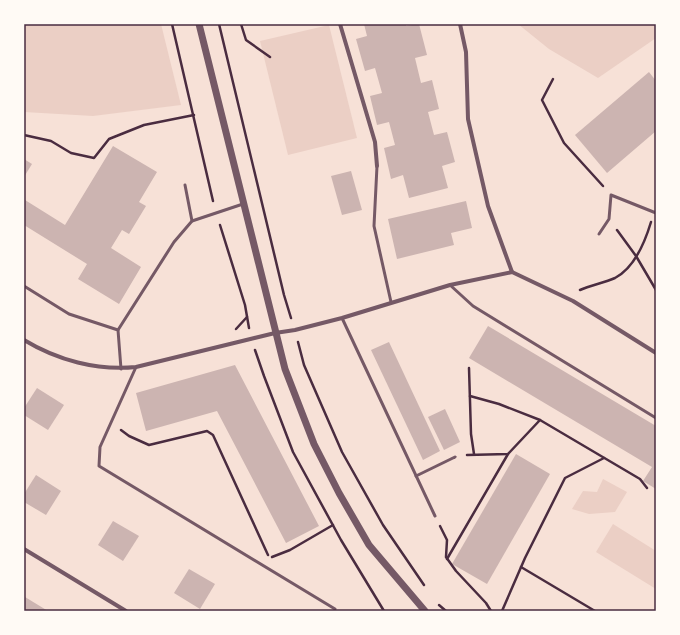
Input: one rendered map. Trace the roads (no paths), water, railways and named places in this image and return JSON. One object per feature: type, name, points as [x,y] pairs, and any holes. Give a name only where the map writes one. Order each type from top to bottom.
[{"type":"street","points":[[200,24],[285,369],[314,444],[339,493],[369,546],[425,611]]},
{"type":"street","points":[[340,24],[375,142],[377,166]]},
{"type":"street","points":[[460,24],[466,52],[468,119],[488,206],[512,272]]},
{"type":"street","points":[[24,340],[59,356],[91,365],[121,369],[136,367],[275,333],[295,330],[342,318],[450,285],[512,272],[573,301],[656,353]]},
{"type":"street","points":[[24,549],[126,611]]},
{"type":"lane","points":[[377,166],[374,226],[391,302]]},
{"type":"lane","points":[[185,185],[192,221]]},
{"type":"lane","points":[[599,234],[609,219],[611,195],[655,213]]},
{"type":"lane","points":[[121,369],[118,330],[174,242],[192,221],[245,204]]},
{"type":"lane","points":[[450,285],[473,306],[656,418]]},
{"type":"lane","points":[[24,286],[69,314],[118,330]]},
{"type":"lane","points":[[342,318],[435,516]]},
{"type":"lane","points":[[136,367],[100,447],[99,466],[335,609]]},
{"type":"lane","points":[[416,476],[454,457]]}]
